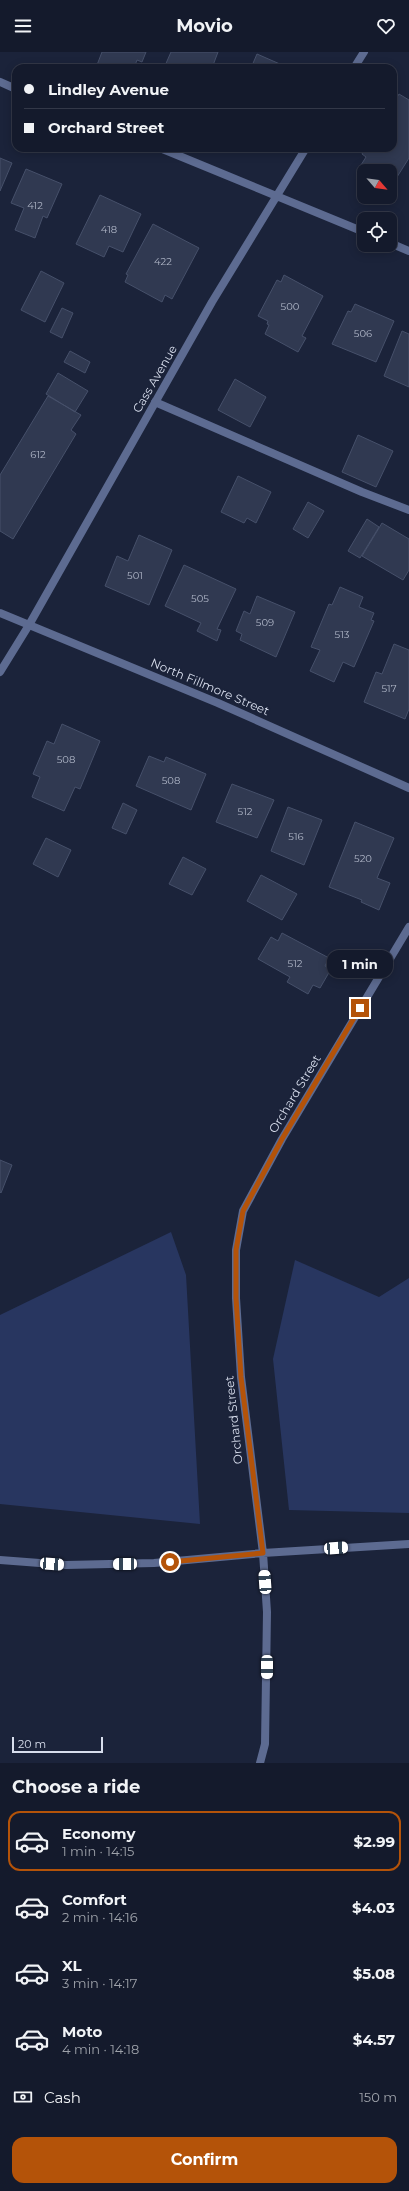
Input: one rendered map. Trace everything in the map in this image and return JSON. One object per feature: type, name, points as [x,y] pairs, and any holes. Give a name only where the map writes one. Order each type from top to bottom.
[{"type":"street","points":[[356,64],[364,52]]},
{"type":"street","points":[[0,82],[12,87]]},
{"type":"street","points":[[170,152],[357,229]]},
{"type":"street","name":"Cass Avenue","points":[[0,672],[29,625],[212,302],[304,152]]},
{"type":"street","points":[[397,246],[409,251]]},
{"type":"street","points":[[155,402],[362,492],[409,510]]},
{"type":"street","name":"North Fillmore Street","points":[[0,613],[218,702],[409,788]]},
{"type":"street","name":"Orchard Street","points":[[260,1763],[264,1744],[267,1612],[263,1553],[241,1377],[236,1298],[236,1250],[243,1211],[282,1139],[409,927]]},
{"type":"street","points":[[0,1560],[66,1565],[154,1563],[263,1553],[409,1544]]},
{"type":"shaded area","points":[[171,1232],[186,1275],[200,1524],[0,1504],[0,1315]]},
{"type":"shaded area","points":[[295,1260],[379,1297],[409,1278],[409,1513],[289,1510],[273,1359]]},
{"type":"building","points":[[102,52],[146,52],[142,62],[137,60],[136,64],[97,64]]},
{"type":"building","points":[[171,52],[218,52],[214,64],[166,64]]},
{"type":"building","points":[[257,54],[280,64],[253,64]]},
{"type":"building","points":[[399,94],[409,100],[409,158],[397,177],[397,164],[362,164],[366,157],[362,154],[363,152],[397,152],[397,97]]},
{"type":"building","points":[[0,158],[12,163],[0,191]]},
{"type":"building","points":[[26,169],[62,184],[47,218],[43,216],[35,238],[15,230],[24,208],[11,203]]},
{"type":"building","points":[[100,195],[141,214],[123,252],[109,246],[104,257],[76,244]]},
{"type":"building","points":[[153,224],[199,248],[172,299],[165,295],[162,302],[125,282],[128,275],[126,274]]},
{"type":"building","points":[[41,271],[64,283],[45,322],[21,310]]},
{"type":"building","points":[[284,275],[323,296],[302,336],[306,338],[298,352],[265,334],[269,325],[267,324],[268,321],[258,316],[277,280],[281,282]]},
{"type":"building","points":[[355,304],[394,321],[376,362],[332,344],[348,311],[351,312]]},
{"type":"building","points":[[62,308],[73,313],[62,338],[50,332]]},
{"type":"building","points":[[402,331],[409,334],[409,387],[384,376]]},
{"type":"building","points":[[70,351],[90,362],[85,373],[64,362]]},
{"type":"building","points":[[58,373],[88,391],[75,412],[46,394]]},
{"type":"building","points":[[235,379],[266,397],[250,427],[218,410]]},
{"type":"building","points":[[48,396],[81,415],[71,430],[76,434],[13,539],[0,531],[0,475]]},
{"type":"building","points":[[358,435],[393,451],[376,487],[342,472]]},
{"type":"building","points":[[238,476],[271,492],[256,523],[247,518],[244,523],[221,512]]},
{"type":"building","points":[[308,502],[324,511],[308,538],[293,529]]},
{"type":"building","points":[[367,519],[379,527],[360,558],[348,551]]},
{"type":"building","points":[[382,523],[409,539],[409,570],[403,580],[362,556]]},
{"type":"building","points":[[139,535],[172,550],[149,605],[105,586],[117,556],[128,561]]},
{"type":"building","points":[[184,565],[236,589],[217,629],[221,630],[217,641],[197,631],[201,623],[165,606]]},
{"type":"building","points":[[340,587],[363,597],[359,607],[374,613],[371,620],[374,621],[354,667],[343,662],[334,682],[310,671],[320,650],[311,647],[329,604],[332,605]]},
{"type":"building","points":[[257,596],[295,612],[276,657],[240,640],[242,634],[236,631],[244,611],[250,614]]},
{"type":"building","points":[[394,644],[409,650],[409,709],[405,719],[364,702],[376,672],[382,674]]},
{"type":"building","points":[[62,724],[100,741],[80,789],[75,787],[64,811],[32,797],[40,777],[33,774],[47,741],[54,744]]},
{"type":"building","points":[[149,756],[164,762],[166,757],[206,774],[191,810],[136,786]]},
{"type":"building","points":[[232,784],[274,800],[257,838],[216,822]]},
{"type":"building","points":[[123,803],[137,810],[126,834],[112,828]]},
{"type":"building","points":[[288,807],[322,820],[304,865],[271,851]]},
{"type":"building","points":[[355,822],[394,838],[377,878],[390,883],[379,910],[361,902],[362,900],[329,887]]},
{"type":"building","points":[[46,838],[71,850],[58,877],[33,864]]},
{"type":"building","points":[[183,857],[206,869],[192,895],[169,884]]},
{"type":"building","points":[[261,875],[297,894],[282,920],[247,901]]},
{"type":"building","points":[[282,933],[329,958],[325,966],[331,969],[320,988],[313,985],[308,994],[287,982],[290,977],[258,959],[271,937],[278,941]]},
{"type":"building","points":[[0,1160],[12,1165],[1,1193],[0,1192]]},
{"type":"route","points":[[170,1562],[263,1553],[251,1468],[241,1377],[236,1298],[236,1250],[243,1211],[258,1181],[360,1008]]}]
